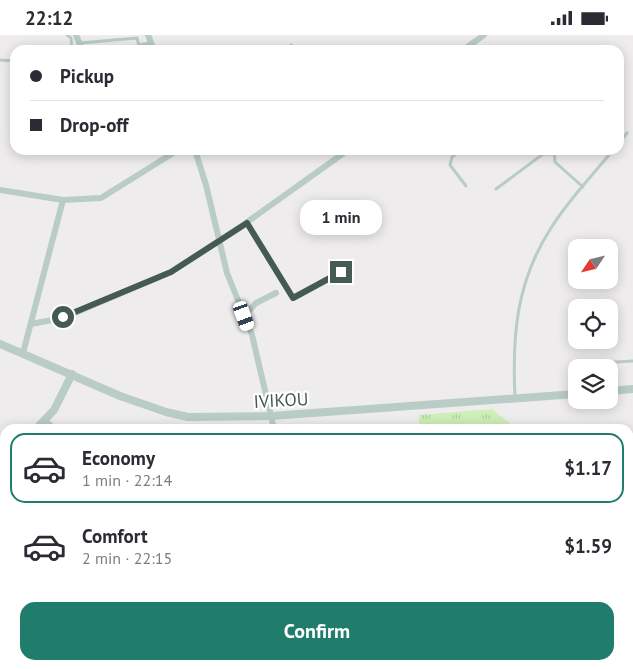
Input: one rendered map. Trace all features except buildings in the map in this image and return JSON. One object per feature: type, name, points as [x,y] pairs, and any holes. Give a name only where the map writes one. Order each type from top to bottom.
[{"type":"street","points":[[76,35],[80,43]]},
{"type":"street","points":[[470,45],[484,35]]},
{"type":"street","points":[[0,190],[63,200],[101,198],[170,155]]},
{"type":"street","points":[[197,155],[227,273],[252,335],[273,424]]},
{"type":"street","points":[[31,324],[63,317],[171,272],[247,223],[341,155]]},
{"type":"street","points":[[23,353],[63,200]]},
{"type":"street","points":[[247,223],[293,298],[341,272]]},
{"type":"street","points":[[244,316],[256,303],[276,293]]},
{"type":"street","name":"IVIKOU","points":[[0,344],[120,395],[166,412],[188,417],[271,416],[568,394]]},
{"type":"street","points":[[41,424],[63,396],[72,374]]},
{"type":"street","points":[[618,390],[633,389]]},
{"type":"street","points":[[44,421],[48,424]]},
{"type":"lane","points":[[80,43],[137,38],[139,45]]},
{"type":"lane","points":[[624,137],[627,133]]},
{"type":"lane","points":[[454,155],[450,165],[466,187]]},
{"type":"lane","points":[[496,189],[542,155]]},
{"type":"lane","points":[[554,155],[555,162],[560,169],[583,187]]},
{"type":"lane","points":[[514,399],[513,352],[519,307],[526,276],[552,227],[609,155]]},
{"type":"lane","points":[[618,362],[633,361]]},
{"type":"green space","points":[[492,409],[511,424],[419,424],[419,415]]},
{"type":"route","points":[[63,317],[171,272],[247,223],[293,298],[341,272]]}]
